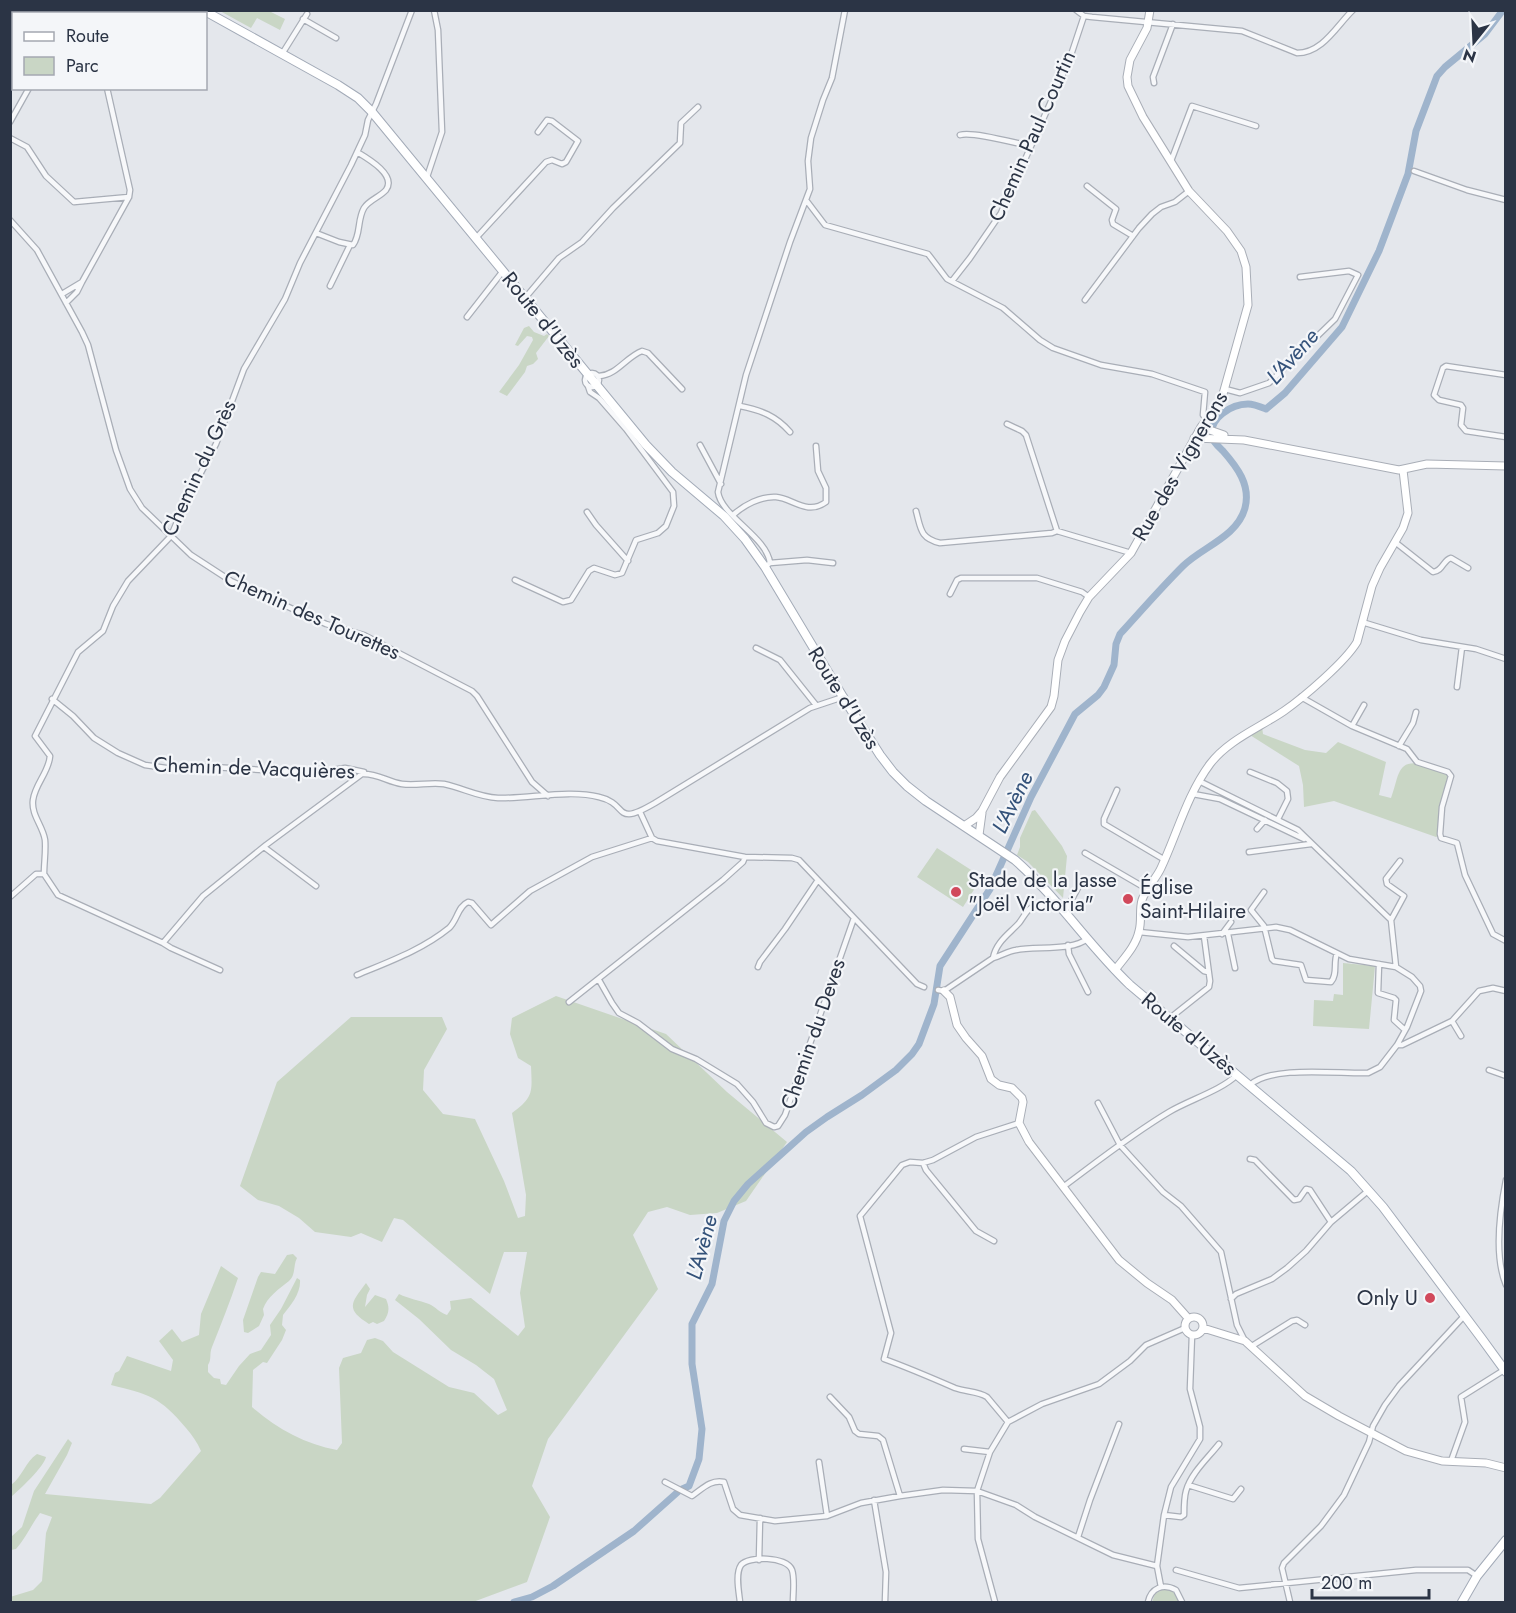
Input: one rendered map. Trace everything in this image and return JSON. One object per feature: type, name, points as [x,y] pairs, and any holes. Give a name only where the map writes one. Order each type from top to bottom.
[{"type":"main road","name":"Route d'Uzès","points":[[207,12],[339,85],[358,98],[372,112],[588,375],[592,385],[666,466],[735,527],[767,565],[843,697],[893,772],[914,792],[1015,861],[1051,895],[1115,970],[1351,1171],[1369,1190],[1505,1371]]},
{"type":"main road","points":[[1462,1602],[1477,1576],[1504,1542]]},
{"type":"street","points":[[88,12],[95,10]]},
{"type":"street","name":"Chemin du Grès","points":[[44,874],[45,841],[41,825],[33,812],[33,798],[49,765],[50,756],[35,736],[78,652],[103,630],[113,606],[128,581],[171,536],[185,503],[216,444],[244,369],[285,299],[300,263],[357,152],[412,10]]},
{"type":"street","points":[[427,177],[442,132],[438,30],[434,10]]},
{"type":"street","points":[[833,563],[807,560],[767,565],[769,557],[765,551],[724,506],[719,497],[747,375],[810,189],[808,161],[811,138],[832,78],[845,10]]},
{"type":"street","points":[[1076,10],[1083,16],[1242,31],[1297,53],[1316,47],[1334,33],[1344,18],[1353,10]]},
{"type":"street","name":"Rue des Vignerons","points":[[964,826],[982,811],[1005,769],[1051,707],[1056,667],[1061,649],[1072,626],[1089,597],[1131,553],[1194,438],[1204,432],[1206,419],[1221,401],[1248,305],[1249,291],[1244,258],[1229,233],[1189,191],[1143,117],[1131,93],[1127,77],[1130,60],[1148,22],[1150,10]]},
{"type":"street","points":[[282,54],[305,16],[336,38]]},
{"type":"street","name":"Chemin Paul Courtin","points":[[952,281],[1000,213],[1071,54],[1083,16]]},
{"type":"street","points":[[1154,83],[1153,77],[1173,24]]},
{"type":"street","points":[[10,122],[28,90]]},
{"type":"street","points":[[66,303],[77,292],[129,197],[130,190],[107,90]]},
{"type":"street","points":[[1171,160],[1192,106],[1256,126]]},
{"type":"street","points":[[525,298],[559,258],[582,242],[680,143],[681,123],[698,107]]},
{"type":"street","points":[[476,238],[546,162],[552,160],[562,164],[566,162],[578,144],[577,139],[552,121],[545,121],[538,132]]},
{"type":"street","points":[[960,135],[975,135],[1030,146]]},
{"type":"street","points":[[10,138],[27,147],[46,176],[74,202],[129,197]]},
{"type":"street","points":[[330,286],[350,245],[353,245],[358,238],[359,222],[366,205],[386,190],[388,184],[387,177],[376,164],[357,152]]},
{"type":"street","points":[[1414,171],[1467,190],[1506,200]]},
{"type":"street","points":[[1087,186],[1116,209],[1113,224],[1133,236]]},
{"type":"street","points":[[1085,300],[1133,236],[1161,207],[1175,202],[1189,191]]},
{"type":"street","points":[[806,200],[825,225],[928,254],[947,279],[1004,308],[1040,340],[1053,348],[1101,365],[1152,374],[1205,392],[1203,415],[1206,419]]},
{"type":"street","name":"Chemin des Tourettes","points":[[10,220],[36,250],[88,345],[116,450],[130,489],[142,508],[191,555],[231,581],[326,624],[364,635],[472,692],[477,696],[532,782],[548,796]]},
{"type":"street","points":[[316,233],[350,245]]},
{"type":"street","points":[[467,317],[503,271]]},
{"type":"street","points":[[1225,389],[1240,393],[1269,383],[1335,319],[1358,275],[1349,271],[1300,278]]},
{"type":"street","points":[[62,294],[82,282]]},
{"type":"street","points":[[515,580],[567,602],[571,600],[589,571],[594,568],[615,575],[622,573],[636,540],[658,533],[666,526],[673,511],[674,496],[669,485],[626,429],[599,398],[590,392],[599,376],[611,373],[642,351],[648,353],[682,389]]},
{"type":"street","points":[[1506,375],[1446,366],[1443,368],[1434,391],[1434,395],[1439,400],[1461,405],[1463,408],[1461,425],[1466,431],[1506,437]]},
{"type":"street","points":[[588,375],[593,373],[599,376]]},
{"type":"street","points":[[740,406],[769,414],[780,421],[790,432]]},
{"type":"street","points":[[1006,424],[1022,430],[1026,435],[1057,531]]},
{"type":"street","points":[[1204,432],[1403,470],[1427,464],[1506,466]]},
{"type":"street","points":[[700,445],[721,484]]},
{"type":"street","points":[[733,515],[743,507],[769,498],[778,497],[796,505],[809,507],[822,505],[825,502],[826,488],[818,471],[816,446]]},
{"type":"street","points":[[1115,970],[1135,942],[1139,932],[1141,903],[1165,860],[1198,781],[1211,763],[1233,742],[1301,698],[1353,649],[1357,642],[1372,586],[1403,528],[1408,513],[1403,470]]},
{"type":"street","points":[[916,511],[922,533],[928,540],[940,543],[1057,531],[1131,553]]},
{"type":"street","points":[[587,512],[628,561]]},
{"type":"street","points":[[1395,542],[1433,572],[1439,570],[1448,558],[1468,568]]},
{"type":"street","points":[[950,594],[957,580],[961,578],[1030,578],[1044,579],[1082,592],[1089,597]]},
{"type":"street","points":[[1362,622],[1421,640],[1476,649],[1506,659]]},
{"type":"street","points":[[1457,687],[1462,647]]},
{"type":"street","points":[[756,648],[780,660],[816,705]]},
{"type":"street","points":[[843,697],[816,705],[640,812],[652,838],[657,841],[745,856],[795,858],[917,984],[924,987]]},
{"type":"street","points":[[1301,698],[1353,726],[1407,749],[1417,762],[1448,772],[1451,776],[1442,807],[1440,834],[1442,838],[1457,843],[1465,875],[1493,934],[1506,941]]},
{"type":"street","name":"Chemin de Vacquières","points":[[52,699],[73,716],[94,738],[118,753],[145,765],[173,769],[194,766],[314,773],[345,768],[403,784],[445,784],[478,795],[497,798],[599,797],[623,814],[640,812]]},
{"type":"street","points":[[1353,726],[1364,705]]},
{"type":"street","points":[[1400,746],[1413,723],[1416,712]]},
{"type":"street","points":[[1250,772],[1277,783],[1287,791],[1288,799],[1278,819]]},
{"type":"street","points":[[163,943],[203,896],[347,784],[362,774],[370,774]]},
{"type":"street","points":[[1198,781],[1298,830],[1391,920]]},
{"type":"street","points":[[1117,790],[1104,824],[1165,860]]},
{"type":"street","points":[[1193,794],[1220,799],[1309,842]]},
{"type":"street","name":"Rue des Vignerons","points":[[979,835],[982,811]]},
{"type":"street","points":[[1257,829],[1265,820]]},
{"type":"street","points":[[357,975],[412,951],[445,931],[451,926],[464,904],[468,902],[472,903],[491,926],[530,891],[582,862],[652,838]]},
{"type":"street","points":[[1249,852],[1309,842]]},
{"type":"street","points":[[264,847],[316,886]]},
{"type":"street","points":[[1085,853],[1147,890]]},
{"type":"street","points":[[569,1002],[723,880],[743,862],[745,856]]},
{"type":"street","points":[[1396,967],[1391,920],[1404,896],[1387,884],[1386,879],[1400,861]]},
{"type":"street","points":[[10,897],[36,874],[44,874],[58,895],[220,970]]},
{"type":"street","points":[[758,967],[818,880]]},
{"type":"street","points":[[993,958],[994,952],[1007,933],[1019,924],[1030,908],[1041,905],[1063,910],[1080,884]]},
{"type":"street","points":[[1264,892],[1251,910],[1265,928],[1272,959],[1277,963],[1301,965],[1304,977],[1309,981],[1331,982],[1335,976],[1337,953]]},
{"type":"street","points":[[1041,905],[1051,895]]},
{"type":"street","name":"Chemin du Deves","points":[[599,980],[619,1013],[638,1023],[672,1049],[696,1059],[736,1083],[753,1102],[766,1123],[774,1127],[778,1126],[785,1115],[854,918]]},
{"type":"street","points":[[1232,922],[1225,934],[1235,968]]},
{"type":"street","points":[[1139,932],[1171,936],[1204,936],[1276,927],[1290,930],[1349,959],[1396,967],[1412,977],[1420,986],[1421,991],[1405,1030],[1380,1067],[1368,1073],[1285,1074],[1257,1079],[1250,1085]]},
{"type":"street","points":[[1170,1018],[1209,987],[1204,936]]},
{"type":"street","points":[[1088,939],[1083,943],[1015,950],[993,958],[941,991],[950,997],[957,1025],[982,1056],[991,1078],[999,1084],[1012,1088],[1022,1098],[1019,1123],[1029,1142],[1119,1260],[1172,1300],[1188,1318]]},
{"type":"street","points":[[1068,945],[1069,954],[1088,992]]},
{"type":"street","points":[[1174,946],[1208,972]]},
{"type":"street","points":[[1379,964],[1377,993],[1396,1000],[1394,1020],[1405,1030]]},
{"type":"street","points":[[1397,1044],[1402,1045],[1452,1021],[1479,991],[1493,988],[1506,991]]},
{"type":"street","points":[[1452,1021],[1461,1036]]},
{"type":"street","points":[[1489,1070],[1506,1076]]},
{"type":"street","points":[[1063,1187],[1147,1125],[1187,1101],[1228,1083],[1237,1075]]},
{"type":"street","points":[[1098,1103],[1120,1145],[1162,1192],[1181,1206],[1221,1252],[1237,1325],[1245,1341]]},
{"type":"street","points":[[1008,1422],[983,1394],[957,1389],[884,1359],[891,1334],[860,1216],[902,1165],[933,1160],[976,1137],[1019,1123]]},
{"type":"street","points":[[1250,1159],[1255,1160],[1294,1200],[1299,1199],[1306,1189],[1310,1190],[1331,1222]]},
{"type":"street","points":[[923,1163],[926,1170],[976,1231],[994,1241]]},
{"type":"street","points":[[1506,1180],[1499,1216],[1502,1275],[1506,1285]]},
{"type":"street","points":[[1231,1299],[1236,1294],[1268,1281],[1283,1271],[1306,1251],[1331,1222],[1369,1190]]},
{"type":"street","points":[[1290,1602],[1282,1568],[1284,1563],[1321,1526],[1344,1495],[1385,1405],[1465,1315]]},
{"type":"street","points":[[1192,1335],[1185,1328],[1188,1318],[1194,1316],[1200,1319],[1203,1328]]},
{"type":"street","points":[[1252,1346],[1292,1321],[1297,1320],[1305,1324]]},
{"type":"street","points":[[995,1602],[978,1539],[977,1491],[990,1452],[1008,1422],[1040,1404],[1099,1384],[1130,1361],[1146,1345],[1185,1328]]},
{"type":"street","points":[[1192,1335],[1203,1328]]},
{"type":"street","points":[[1203,1328],[1245,1341],[1305,1396],[1371,1434],[1414,1454],[1451,1461],[1486,1463],[1506,1468]]},
{"type":"street","points":[[1161,1587],[1157,1566],[1164,1515],[1171,1487],[1200,1439],[1200,1427],[1190,1389],[1192,1335]]},
{"type":"street","points":[[1451,1461],[1466,1422],[1461,1397],[1505,1371]]},
{"type":"street","points":[[830,1397],[849,1417],[855,1431],[859,1434],[878,1436],[883,1440],[900,1496]]},
{"type":"street","points":[[1078,1537],[1119,1424]]},
{"type":"street","points":[[1164,1515],[1180,1517],[1184,1515],[1188,1485],[1197,1470],[1219,1444]]},
{"type":"street","points":[[964,1449],[990,1452]]},
{"type":"street","points":[[819,1462],[827,1516]]},
{"type":"street","points":[[665,1482],[692,1496],[707,1484],[718,1480],[724,1482],[733,1509],[740,1515],[775,1521],[827,1516],[861,1503],[900,1496],[943,1490],[977,1491],[1016,1505],[1035,1517],[1113,1555],[1157,1566]]},
{"type":"street","points":[[1188,1485],[1233,1499],[1241,1490]]},
{"type":"street","points":[[874,1500],[886,1572],[885,1602]]},
{"type":"street","points":[[759,1560],[760,1518]]},
{"type":"street","points":[[740,1602],[738,1573],[741,1565],[747,1561],[779,1559],[792,1569],[793,1602]]},
{"type":"street","points":[[1176,1570],[1239,1588],[1416,1570],[1468,1570],[1477,1576]]},
{"type":"street","points":[[1148,1602],[1151,1593],[1166,1586],[1176,1590],[1182,1602]]},
{"type":"green space","points":[[220,11],[269,11],[285,19],[280,30],[257,18],[251,28]]},
{"type":"green space","points":[[529,326],[534,332],[549,336],[536,353],[538,359],[527,366],[507,396],[499,392],[519,365],[533,340],[532,337],[527,336],[518,346],[515,345],[524,328]]},
{"type":"green space","points":[[1262,727],[1263,734],[1305,750],[1326,753],[1338,742],[1386,762],[1379,795],[1391,798],[1398,775],[1405,765],[1418,764],[1442,771],[1449,777],[1438,822],[1441,835],[1436,837],[1334,801],[1304,807],[1299,766],[1250,735]]},
{"type":"green space","points":[[1035,810],[1067,856],[1063,898],[1028,862],[1017,855],[1020,838],[1032,811]]},
{"type":"green space","name":"Stade de la Jasse \"Joël Victoria\"","points":[[937,848],[982,877],[963,907],[917,877]]},
{"type":"green space","points":[[1343,963],[1375,966],[1369,1029],[1313,1026],[1314,1000],[1333,1001],[1334,994],[1343,995]]},
{"type":"green space","points":[[556,996],[666,1034],[727,1092],[787,1142],[746,1201],[717,1213],[690,1215],[667,1207],[648,1212],[633,1235],[658,1289],[548,1439],[532,1486],[550,1517],[527,1582],[473,1602],[11,1602],[10,1597],[33,1590],[42,1581],[46,1533],[52,1517],[40,1513],[16,1549],[11,1550],[11,1537],[22,1527],[34,1491],[68,1439],[72,1443],[67,1455],[45,1494],[151,1504],[160,1498],[201,1451],[186,1428],[161,1403],[145,1394],[111,1385],[115,1373],[119,1371],[127,1356],[171,1371],[173,1360],[159,1341],[172,1329],[182,1342],[199,1335],[201,1314],[221,1266],[238,1278],[211,1350],[208,1372],[214,1378],[220,1379],[221,1384],[226,1385],[250,1354],[261,1350],[271,1335],[270,1325],[297,1278],[300,1280],[297,1294],[283,1315],[282,1325],[286,1330],[282,1340],[267,1363],[263,1362],[253,1370],[252,1407],[271,1422],[292,1434],[314,1444],[337,1450],[342,1443],[339,1368],[343,1358],[361,1353],[367,1340],[375,1338],[383,1341],[393,1352],[449,1387],[474,1393],[498,1415],[507,1410],[494,1379],[451,1350],[419,1319],[395,1300],[399,1294],[429,1304],[447,1315],[451,1309],[450,1301],[471,1298],[518,1336],[525,1327],[520,1293],[527,1252],[504,1252],[490,1294],[403,1220],[394,1218],[382,1242],[361,1233],[351,1237],[315,1232],[299,1218],[279,1206],[258,1200],[240,1186],[277,1082],[351,1017],[442,1017],[447,1029],[424,1070],[423,1090],[443,1114],[475,1119],[504,1181],[518,1218],[525,1216],[526,1195],[512,1113],[528,1098],[532,1082],[531,1066],[518,1058],[510,1034],[512,1018]]},
{"type":"green space","points":[[293,1254],[297,1258],[291,1279],[267,1301],[259,1326],[248,1333],[244,1332],[243,1320],[261,1272],[275,1274],[287,1255]]},
{"type":"green space","points":[[366,1283],[370,1289],[365,1307],[375,1295],[386,1299],[388,1305],[386,1318],[377,1324],[373,1322],[369,1324],[361,1319],[354,1310],[354,1301]]},
{"type":"green space","points":[[37,1454],[46,1457],[41,1466],[11,1497],[11,1485]]},
{"type":"green space","points":[[1163,1589],[1174,1592],[1180,1602],[1152,1602],[1155,1594]]},
{"type":"waterway","name":"L'Avène","points":[[514,1602],[532,1597],[553,1586],[634,1531],[680,1490],[689,1486],[699,1459],[702,1429],[692,1364],[692,1324],[712,1284],[724,1221],[734,1201],[748,1184],[806,1132],[896,1070],[919,1044],[934,1004],[940,966],[990,889],[1031,797],[1075,714],[1104,687],[1114,665],[1116,644],[1120,634],[1183,566],[1227,534],[1241,518],[1245,508],[1246,492],[1242,477],[1213,439],[1212,430],[1217,418],[1235,406],[1250,404],[1266,409],[1285,393],[1342,327],[1379,251],[1408,174],[1416,131],[1437,76],[1485,34],[1503,10]]},
{"type":"place","name":"Stade de la Jasse \"Joël Victoria\"","points":[[956,892]]},
{"type":"place","name":"Église Saint-Hilaire","points":[[1128,899]]},
{"type":"place","name":"Only U","points":[[1430,1298]]}]
